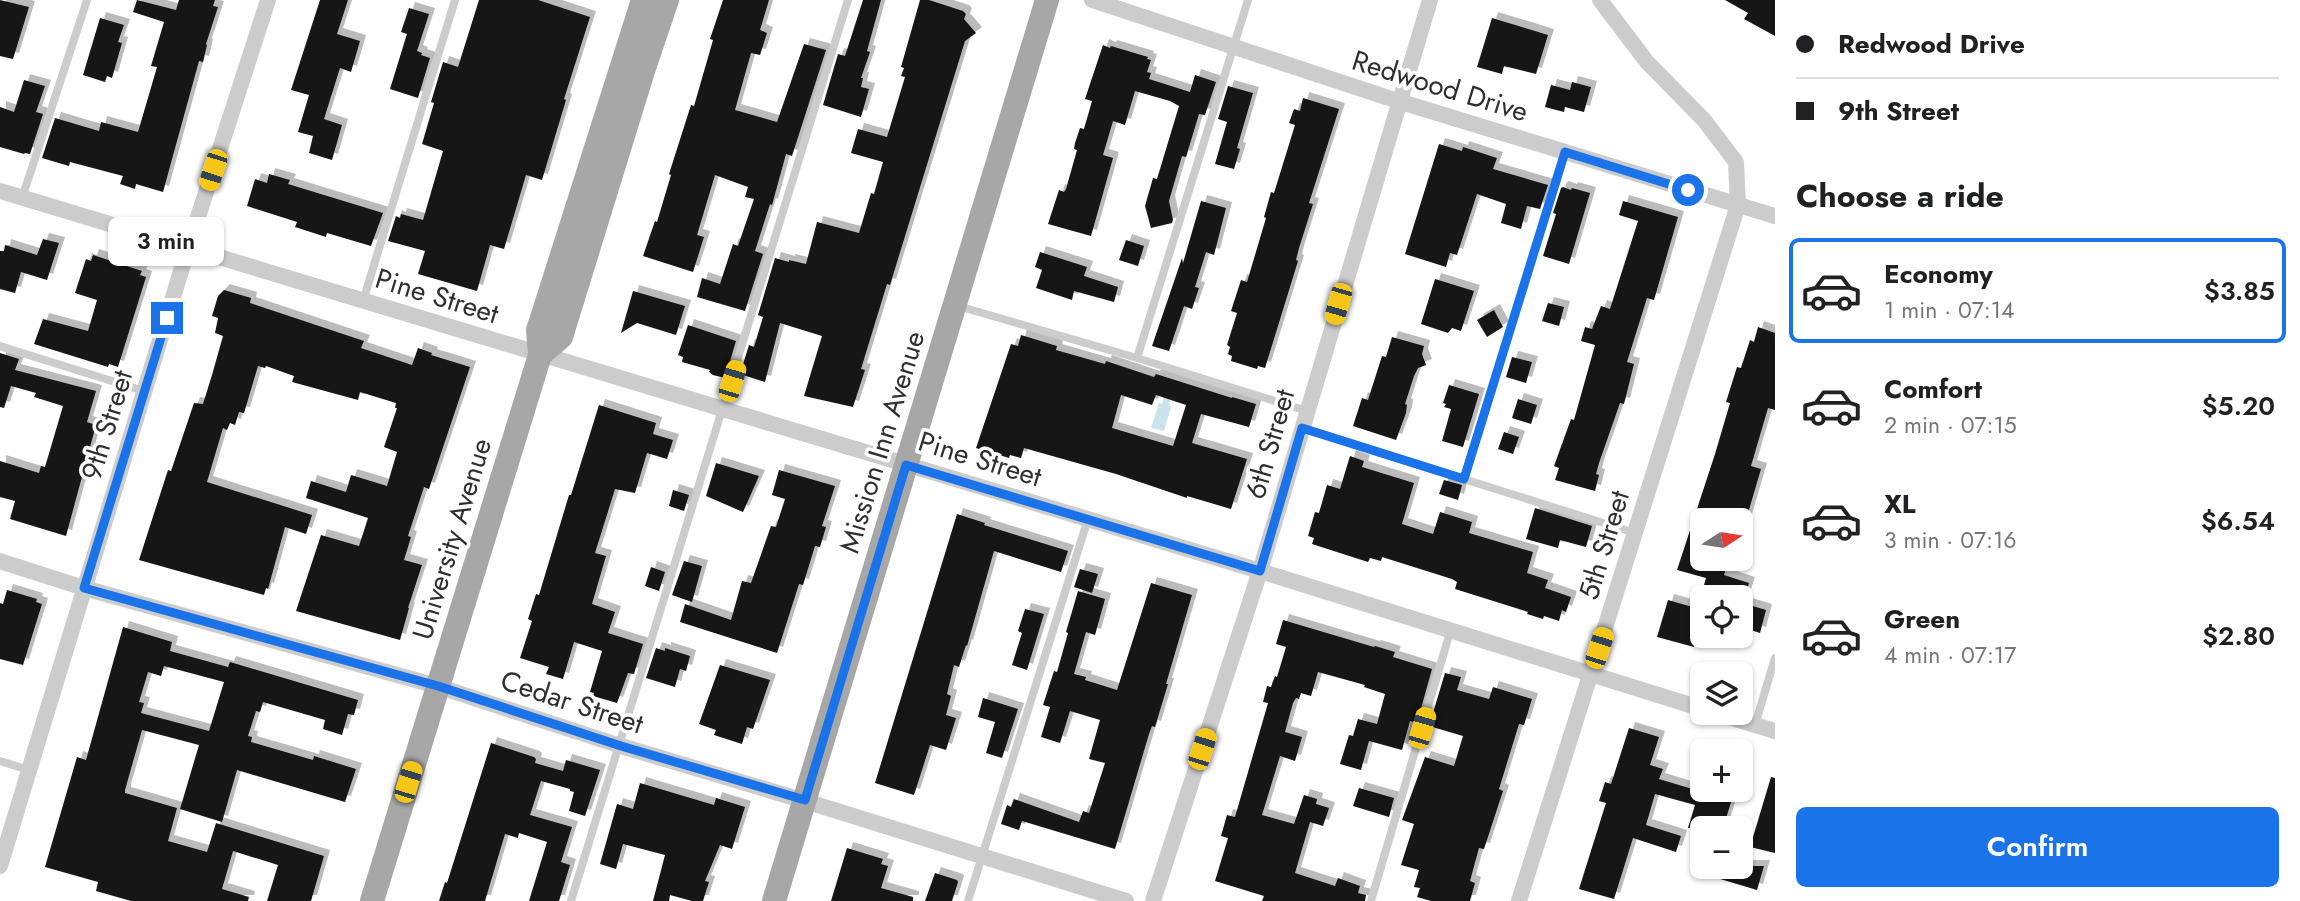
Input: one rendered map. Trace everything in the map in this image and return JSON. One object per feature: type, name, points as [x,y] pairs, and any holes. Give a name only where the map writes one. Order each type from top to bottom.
[{"type":"main road","name":"University Avenue","points":[[372,901],[540,355],[538,330],[643,0]]},
{"type":"main road","name":"University Avenue","points":[[540,355],[561,337],[667,0]]},
{"type":"main road","name":"Mission Inn Avenue","points":[[774,901],[1047,0]]},
{"type":"street","name":"9th Street","points":[[0,866],[188,248],[268,0]]},
{"type":"street","name":"University Avenue","points":[[622,61],[624,38],[634,0]]},
{"type":"street","name":"Redwood Drive","points":[[1092,0],[1398,101],[1775,216]]},
{"type":"street","name":"6th Street","points":[[1153,901],[1260,571],[1430,0]]},
{"type":"street","points":[[1600,0],[1647,62],[1704,120],[1736,162],[1738,205]]},
{"type":"street","name":"Pine Street","points":[[0,191],[1260,571],[1690,705]]},
{"type":"street","name":"5th Street","points":[[1519,901],[1738,205]]},
{"type":"street","name":"Cedar Street","points":[[0,561],[84,588],[438,686],[621,746],[805,800],[1126,901]]},
{"type":"street","points":[[1755,725],[1775,731]]},
{"type":"lane","points":[[22,198],[87,0]]},
{"type":"lane","points":[[363,301],[455,0]]},
{"type":"lane","points":[[571,901],[621,746],[848,0]]},
{"type":"lane","points":[[1137,358],[1248,0]]},
{"type":"lane","points":[[1464,479],[1565,152]]},
{"type":"lane","points":[[955,306],[1137,358],[1307,411]]},
{"type":"lane","points":[[0,346],[145,391]]},
{"type":"lane","points":[[1302,428],[1635,533]]},
{"type":"lane","points":[[968,901],[1088,519]]},
{"type":"lane","points":[[1371,901],[1450,632]]},
{"type":"lane","points":[[1755,725],[1775,657]]},
{"type":"lane","points":[[0,761],[29,770]]},
{"type":"water","points":[[1164,396],[1171,398],[1171,407],[1164,431],[1151,428]]},
{"type":"building","points":[[0,0],[29,7],[13,59],[0,56]]},
{"type":"building","points":[[137,0],[176,10],[179,0],[215,0],[213,6],[218,7],[203,62],[199,61],[163,192],[136,184],[135,189],[120,184],[123,176],[70,162],[69,166],[42,158],[55,118],[99,131],[101,122],[138,132],[157,67],[151,66],[164,22],[133,12]]},
{"type":"building","points":[[320,0],[348,0],[337,34],[360,41],[351,72],[340,68],[324,119],[342,125],[332,160],[309,153],[313,136],[298,132],[309,95],[291,90]]},
{"type":"building","points":[[479,0],[538,0],[590,17],[542,180],[526,175],[504,249],[490,245],[477,291],[418,274],[425,251],[388,241],[396,216],[400,218],[401,214],[423,220],[443,151],[422,144],[434,103],[431,102],[443,62],[458,67]]},
{"type":"building","points":[[723,0],[769,0],[760,30],[767,33],[760,55],[751,53],[735,110],[777,122],[804,44],[826,50],[792,156],[786,154],[772,205],[770,204],[755,251],[763,254],[745,311],[697,297],[702,278],[720,284],[733,244],[738,246],[754,199],[745,197],[748,187],[715,175],[697,235],[704,237],[693,272],[643,256],[655,221],[657,222],[691,105],[694,106],[713,40],[710,39]]},
{"type":"building","points":[[863,0],[881,0],[867,51],[870,52],[861,78],[861,87],[869,89],[861,117],[823,105],[838,54],[845,56]]},
{"type":"building","points":[[920,0],[929,0],[963,11],[966,14],[964,19],[976,33],[965,41],[890,285],[887,284],[861,369],[865,370],[853,407],[804,396],[822,336],[780,323],[765,382],[740,374],[749,345],[754,347],[763,317],[758,315],[775,258],[806,264],[817,222],[859,233],[883,162],[851,153],[858,129],[887,137],[905,77],[901,76],[904,68],[901,67]]},
{"type":"building","points":[[1725,0],[1775,0],[1775,36],[1744,19],[1748,13]]},
{"type":"building","points":[[409,8],[429,14],[417,51],[430,58],[418,98],[390,89],[407,34],[401,32]]},
{"type":"building","points":[[100,18],[124,25],[112,78],[107,76],[105,82],[83,75]]},
{"type":"building","points":[[1492,18],[1548,35],[1536,74],[1504,66],[1502,74],[1477,67]]},
{"type":"building","points":[[1103,45],[1148,57],[1147,59],[1151,60],[1147,72],[1151,73],[1149,79],[1190,92],[1195,75],[1216,82],[1205,115],[1199,114],[1186,157],[1182,156],[1169,201],[1172,223],[1151,228],[1145,206],[1153,178],[1157,179],[1179,106],[1135,91],[1125,125],[1113,121],[1103,155],[1113,158],[1091,236],[1048,224],[1059,190],[1064,192],[1066,189],[1077,150],[1074,149],[1075,143],[1080,128],[1084,129],[1092,101],[1085,99]]},
{"type":"building","points":[[24,80],[45,86],[36,112],[43,114],[30,154],[0,147],[0,107],[14,112]]},
{"type":"building","points":[[1572,82],[1591,87],[1584,112],[1565,107],[1564,112],[1545,107],[1551,85],[1570,90]]},
{"type":"building","points":[[1228,86],[1253,93],[1237,148],[1240,149],[1234,169],[1215,164],[1227,122],[1218,119]]},
{"type":"building","points":[[1303,98],[1339,109],[1309,203],[1313,204],[1299,248],[1298,261],[1265,368],[1258,366],[1257,369],[1231,361],[1232,356],[1228,354],[1230,347],[1227,345],[1237,313],[1231,311],[1241,280],[1247,282],[1271,192],[1274,193],[1295,125],[1289,123],[1294,109],[1300,111]]},
{"type":"building","points":[[1439,144],[1462,151],[1463,147],[1497,158],[1493,169],[1548,185],[1540,209],[1527,206],[1521,229],[1501,223],[1506,204],[1477,194],[1457,255],[1450,253],[1446,267],[1405,254]]},
{"type":"building","points":[[269,174],[290,180],[288,184],[383,213],[371,246],[327,233],[326,237],[295,227],[297,222],[247,206],[255,179],[267,183]]},
{"type":"building","points":[[1563,187],[1590,193],[1569,264],[1543,256],[1556,214],[1553,213]]},
{"type":"building","points":[[1201,201],[1226,208],[1214,255],[1206,252],[1195,287],[1199,288],[1192,309],[1184,306],[1169,351],[1152,346],[1182,258],[1183,263]]},
{"type":"building","points":[[1623,201],[1678,217],[1654,300],[1647,298],[1627,362],[1634,364],[1624,404],[1620,403],[1599,463],[1595,491],[1555,480],[1559,468],[1554,466],[1571,419],[1574,420],[1595,345],[1581,341],[1585,327],[1592,329],[1601,306],[1610,309],[1638,221],[1619,215]]},
{"type":"building","points":[[43,239],[59,243],[47,280],[21,272],[15,293],[0,289],[0,251],[4,251],[5,245],[37,255]]},
{"type":"building","points":[[1126,240],[1144,246],[1138,266],[1119,260]]},
{"type":"building","points":[[1040,252],[1087,267],[1084,276],[1118,287],[1114,302],[1074,291],[1072,300],[1036,288],[1042,270],[1035,267]]},
{"type":"building","points":[[93,255],[142,271],[140,275],[146,277],[118,367],[109,364],[108,367],[34,344],[43,319],[88,331],[97,300],[75,293],[86,259],[91,261]]},
{"type":"building","points":[[1435,279],[1474,291],[1461,331],[1452,328],[1448,333],[1421,324]]},
{"type":"building","points":[[224,290],[251,298],[250,303],[364,341],[361,348],[412,365],[418,348],[432,353],[431,355],[470,367],[429,489],[424,487],[408,536],[411,537],[404,560],[422,565],[400,640],[296,611],[321,535],[359,546],[368,518],[306,498],[311,481],[346,492],[351,475],[387,486],[397,452],[384,447],[397,408],[396,403],[360,392],[358,400],[292,382],[294,376],[266,366],[258,366],[244,413],[239,412],[235,425],[230,423],[227,430],[223,428],[207,482],[312,515],[306,534],[285,527],[264,595],[139,560],[168,470],[171,471],[194,403],[203,404],[223,336],[215,333],[218,318],[212,316],[218,296]]},
{"type":"building","points":[[633,291],[685,306],[676,335],[637,323],[621,333]]},
{"type":"building","points":[[1548,303],[1564,307],[1559,326],[1542,321]]},
{"type":"building","points":[[1494,310],[1503,327],[1487,337],[1477,320]]},
{"type":"building","points":[[688,325],[736,341],[725,378],[713,375],[710,370],[682,362],[683,357],[678,355]]},
{"type":"building","points":[[1758,327],[1775,333],[1775,410],[1768,408],[1751,466],[1761,469],[1750,508],[1697,508],[1730,403],[1726,402],[1737,367],[1741,368],[1750,340],[1754,342]]},
{"type":"building","points":[[1021,335],[1057,346],[1056,350],[1105,364],[1106,361],[1154,377],[1156,374],[1256,404],[1249,427],[1201,414],[1192,443],[1247,459],[1231,509],[1024,448],[1021,458],[1010,455],[1009,458],[976,448],[1011,344],[1018,346]],"holes":[[[1121,395],[1152,405],[1156,395],[1186,405],[1173,446],[1112,428]]]},
{"type":"building","points":[[1392,337],[1424,346],[1422,354],[1426,365],[1418,368],[1414,376],[1405,404],[1406,413],[1396,440],[1353,426],[1362,398],[1368,400],[1382,356],[1386,357]]},
{"type":"building","points":[[0,353],[19,359],[15,370],[96,391],[87,422],[96,425],[66,536],[10,519],[15,501],[0,497],[0,461],[39,473],[41,466],[45,467],[63,406],[34,397],[36,393],[11,386],[4,408],[0,407]]},
{"type":"building","points":[[1512,357],[1532,362],[1526,383],[1506,377]]},
{"type":"building","points":[[1449,385],[1479,394],[1463,447],[1442,441],[1451,409],[1444,407],[1446,404],[1443,403]]},
{"type":"building","points":[[1518,399],[1537,405],[1531,424],[1512,418]]},
{"type":"building","points":[[599,405],[656,423],[653,434],[673,440],[667,459],[647,453],[635,493],[615,489],[595,553],[606,556],[592,604],[615,612],[608,633],[643,644],[634,674],[628,673],[617,703],[593,696],[594,693],[590,692],[602,651],[574,642],[563,679],[546,674],[549,667],[520,658],[532,621],[528,619],[536,594],[539,595]]},
{"type":"building","points":[[1504,432],[1519,437],[1513,454],[1498,449]]},
{"type":"building","points":[[1350,456],[1364,461],[1362,467],[1414,483],[1402,524],[1433,534],[1440,512],[1472,522],[1469,533],[1533,552],[1527,573],[1548,580],[1545,588],[1571,597],[1566,612],[1562,610],[1559,621],[1544,616],[1543,619],[1455,589],[1457,582],[1452,579],[1382,557],[1381,561],[1370,558],[1368,562],[1312,544],[1314,538],[1308,536],[1315,512],[1319,513],[1327,485],[1340,489]]},
{"type":"building","points":[[716,463],[759,476],[743,512],[706,496]]},
{"type":"building","points":[[779,470],[835,486],[822,526],[826,527],[820,547],[815,546],[803,585],[799,584],[777,653],[680,622],[685,604],[731,620],[742,581],[751,583],[771,526],[776,527],[785,499],[772,495]]},
{"type":"building","points":[[1444,480],[1462,485],[1458,500],[1439,494]]},
{"type":"building","points":[[673,490],[689,495],[684,511],[669,506]]},
{"type":"building","points":[[1535,508],[1592,526],[1586,547],[1560,540],[1558,548],[1526,539]]},
{"type":"building","points":[[957,514],[1068,551],[1061,572],[994,551],[967,646],[959,667],[954,665],[947,694],[951,696],[946,715],[956,718],[946,750],[930,745],[914,795],[875,783]]},
{"type":"building","points":[[1690,530],[1690,571],[1725,571],[1724,575],[1749,583],[1704,585],[1706,578],[1677,570]]},
{"type":"building","points":[[684,561],[702,566],[692,602],[672,595]]},
{"type":"building","points":[[651,567],[665,572],[659,591],[645,586]]},
{"type":"building","points":[[1080,569],[1098,574],[1092,593],[1074,587]]},
{"type":"building","points":[[1151,583],[1192,595],[1155,727],[1152,726],[1149,734],[1115,849],[1022,821],[1019,830],[1001,824],[1007,805],[1011,807],[1014,799],[1079,822],[1083,811],[1089,813],[1105,763],[1089,759],[1100,720],[1070,711],[1060,743],[1041,737],[1050,707],[1043,705],[1054,671],[1057,672],[1078,591],[1105,599],[1095,635],[1086,632],[1074,674],[1117,690]]},
{"type":"building","points":[[7,590],[37,599],[36,602],[42,604],[23,665],[0,659],[0,603],[3,604]]},
{"type":"building","points":[[1668,600],[1690,606],[1690,646],[1657,637]]},
{"type":"building","points":[[1753,606],[1766,610],[1760,633],[1753,631]]},
{"type":"building","points":[[1025,609],[1044,614],[1027,670],[1012,665],[1022,633],[1018,631]]},
{"type":"building","points":[[1283,620],[1395,652],[1393,657],[1432,669],[1417,723],[1410,721],[1402,750],[1369,741],[1361,770],[1340,764],[1349,735],[1353,736],[1358,719],[1377,724],[1385,694],[1364,687],[1365,685],[1318,672],[1311,696],[1301,693],[1299,699],[1296,698],[1293,703],[1285,732],[1302,737],[1295,761],[1280,756],[1262,815],[1294,824],[1304,795],[1317,799],[1316,804],[1329,808],[1323,826],[1310,822],[1295,873],[1335,886],[1338,878],[1360,886],[1358,893],[1366,895],[1365,901],[1262,901],[1264,896],[1215,881],[1228,838],[1221,836],[1227,815],[1235,817],[1268,703],[1263,702],[1267,686],[1271,687],[1275,676],[1277,677],[1286,647],[1276,644]]},
{"type":"building","points":[[123,627],[172,642],[170,651],[228,667],[230,662],[358,700],[354,715],[348,714],[342,735],[323,729],[325,720],[263,702],[260,712],[256,711],[248,736],[252,737],[251,742],[313,760],[314,756],[356,769],[345,802],[237,770],[222,822],[180,809],[199,745],[142,730],[125,790],[125,793],[177,808],[168,841],[207,852],[216,823],[324,856],[311,901],[267,901],[278,865],[233,851],[222,889],[249,897],[248,901],[131,901],[96,891],[98,882],[45,867],[77,757],[86,760]],"holes":[[[164,666],[224,682],[209,731],[141,713],[144,703],[139,702],[148,672],[161,676]]]},
{"type":"building","points":[[656,648],[690,656],[686,671],[680,669],[675,687],[646,678]]},
{"type":"building","points":[[720,665],[770,680],[753,729],[747,727],[742,744],[714,735],[716,730],[699,724]]},
{"type":"building","points":[[1445,673],[1461,677],[1457,690],[1489,699],[1493,687],[1532,699],[1524,725],[1519,724],[1499,789],[1503,791],[1484,849],[1479,848],[1470,881],[1475,883],[1470,901],[1431,901],[1417,897],[1420,888],[1414,887],[1419,870],[1401,865],[1414,824],[1402,820],[1425,757],[1454,766],[1463,736],[1429,726]]},
{"type":"building","points":[[983,698],[1018,709],[1002,758],[986,753],[995,722],[978,717]]},
{"type":"building","points":[[1629,728],[1659,737],[1650,765],[1663,769],[1659,779],[1690,788],[1690,802],[1731,802],[1727,816],[1692,816],[1695,805],[1655,794],[1646,825],[1681,836],[1676,852],[1633,838],[1614,899],[1579,889],[1606,803],[1599,801],[1605,782],[1611,784]]},
{"type":"building","points":[[491,743],[534,757],[535,763],[563,771],[566,760],[600,770],[585,816],[569,811],[574,792],[541,781],[530,815],[572,827],[561,862],[570,865],[559,901],[529,901],[547,842],[519,833],[518,838],[505,834],[485,901],[439,901]]},
{"type":"building","points":[[1771,777],[1775,778],[1775,853],[1753,848],[1753,837]]},
{"type":"building","points":[[640,783],[714,805],[716,798],[745,807],[732,849],[720,845],[705,881],[709,882],[703,901],[670,895],[669,901],[653,901],[665,855],[623,844],[616,869],[600,864],[617,804],[633,809]]},
{"type":"building","points":[[1359,788],[1394,798],[1389,817],[1353,806]]},
{"type":"building","points":[[847,848],[883,859],[881,864],[888,866],[881,888],[913,897],[913,901],[831,901]]},
{"type":"building","points":[[1753,866],[1764,866],[1757,890],[1720,879],[1753,879]]},
{"type":"building","points":[[935,873],[957,880],[952,901],[925,901]]},
{"type":"route","points":[[167,318],[84,588],[438,686],[621,746],[805,800],[906,465],[1260,571],[1302,428],[1464,479],[1565,152],[1688,190]]}]
